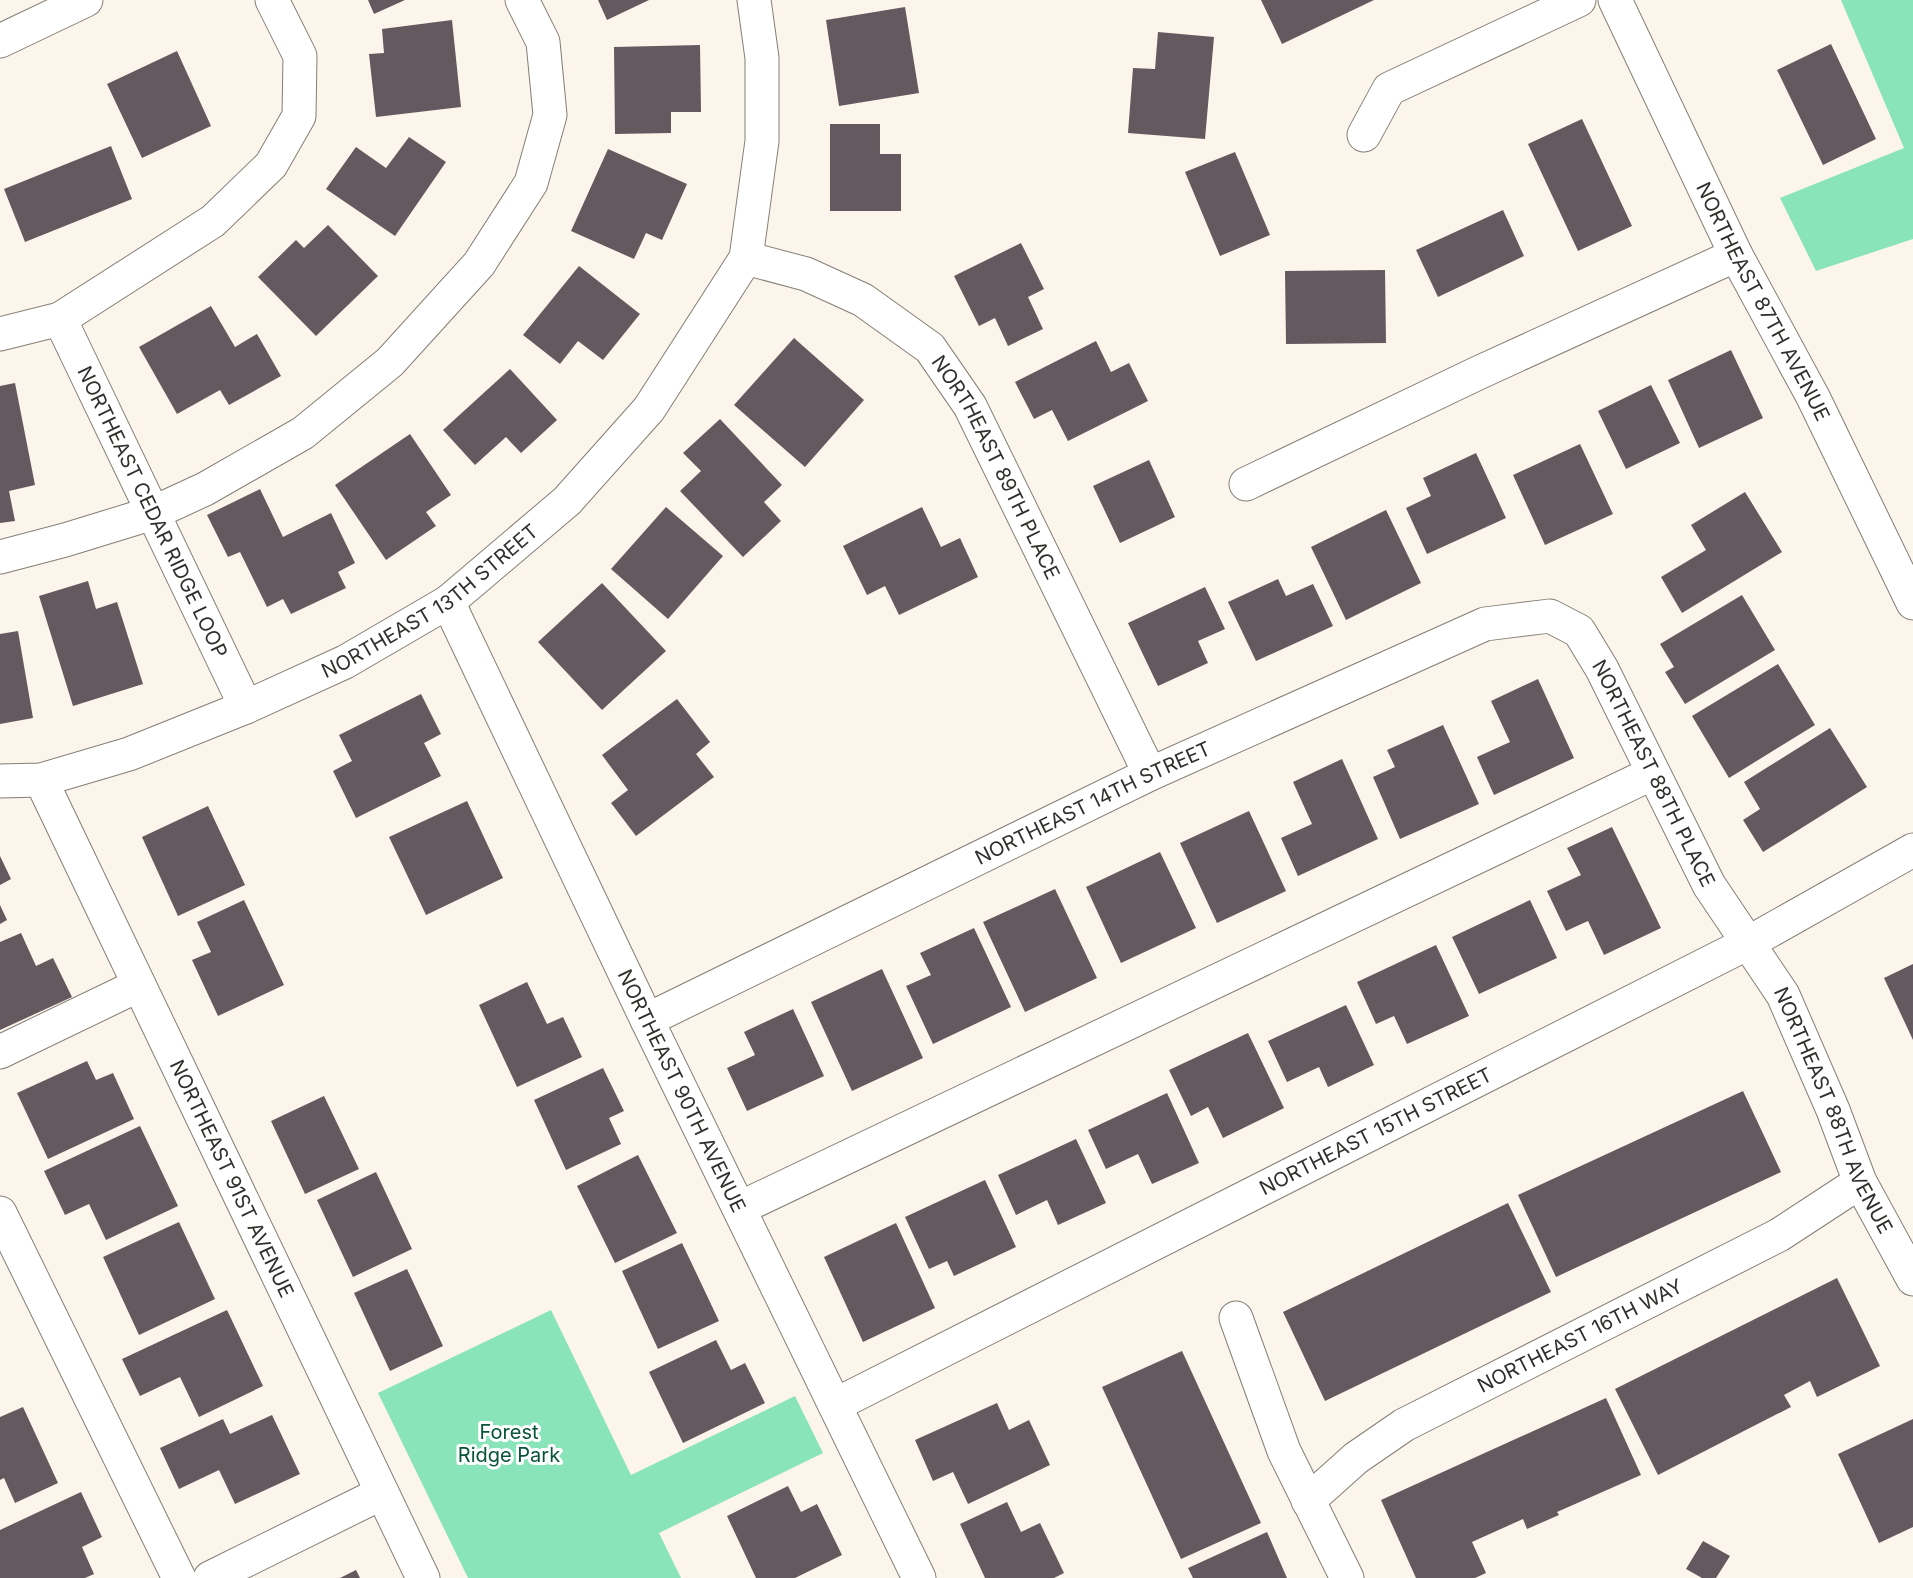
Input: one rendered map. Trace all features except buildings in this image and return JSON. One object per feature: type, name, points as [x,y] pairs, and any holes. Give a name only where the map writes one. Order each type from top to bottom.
[{"type":"street","points":[[0,41],[86,0]]},
{"type":"street","points":[[0,334],[60,319],[213,222],[271,165],[299,116],[300,56],[272,0]]},
{"type":"street","points":[[0,557],[153,513],[205,489],[303,434],[390,362],[478,264],[531,183],[550,115],[543,42],[522,0]]},
{"type":"street","points":[[746,258],[762,141],[762,58],[754,0]]},
{"type":"street","points":[[1364,135],[1389,89],[1579,0]]},
{"type":"street","name":"NORTHEAST 87TH AVENUE","points":[[1615,0],[1736,255],[1813,397],[1913,603]]},
{"type":"street","points":[[1246,484],[1478,373],[1736,255]]},
{"type":"street","name":"NORTHEAST 13TH STREET","points":[[0,781],[41,780],[129,754],[345,662],[448,602],[567,501],[649,409],[746,258]]},
{"type":"street","name":"NORTHEAST 89TH PLACE","points":[[746,258],[806,274],[862,300],[930,348],[970,406],[1150,774]]},
{"type":"street","name":"NORTHEAST CEDAR RIDGE LOOP","points":[[60,319],[246,706]]},
{"type":"street","name":"NORTHEAST 90TH AVENUE","points":[[448,602],[647,1020],[919,1578]]},
{"type":"street","name":"NORTHEAST 14TH STREET","points":[[647,1020],[1150,774],[1485,624],[1550,616]]},
{"type":"street","name":"NORTHEAST 88TH PLACE","points":[[1550,616],[1579,631],[1602,669],[1709,885],[1748,943]]},
{"type":"street","points":[[740,1208],[1653,773]]},
{"type":"street","name":"NORTHEAST 91ST AVENUE","points":[[41,780],[423,1578]]},
{"type":"street","name":"NORTHEAST 15TH STREET","points":[[836,1405],[1748,943],[1913,850]]},
{"type":"street","name":"NORTHEAST 88TH AVENUE","points":[[1748,943],[1783,995],[1833,1110],[1860,1182],[1913,1279]]},
{"type":"street","points":[[0,1052],[139,985]]},
{"type":"street","name":"NORTHEAST 16TH WAY","points":[[1308,1501],[1356,1458],[1404,1425],[1779,1234],[1860,1182]]},
{"type":"street","points":[[0,1213],[179,1578]]},
{"type":"street","points":[[1236,1318],[1284,1451],[1347,1578]]},
{"type":"street","points":[[210,1578],[382,1493]]},
{"type":"green space","points":[[1841,0],[1913,0],[1913,239],[1816,271],[1780,198],[1904,148]]},
{"type":"green space","name":"Forest Ridge Park","points":[[551,1310],[631,1475],[795,1396],[823,1453],[659,1533],[681,1578],[468,1578],[378,1393]]}]
